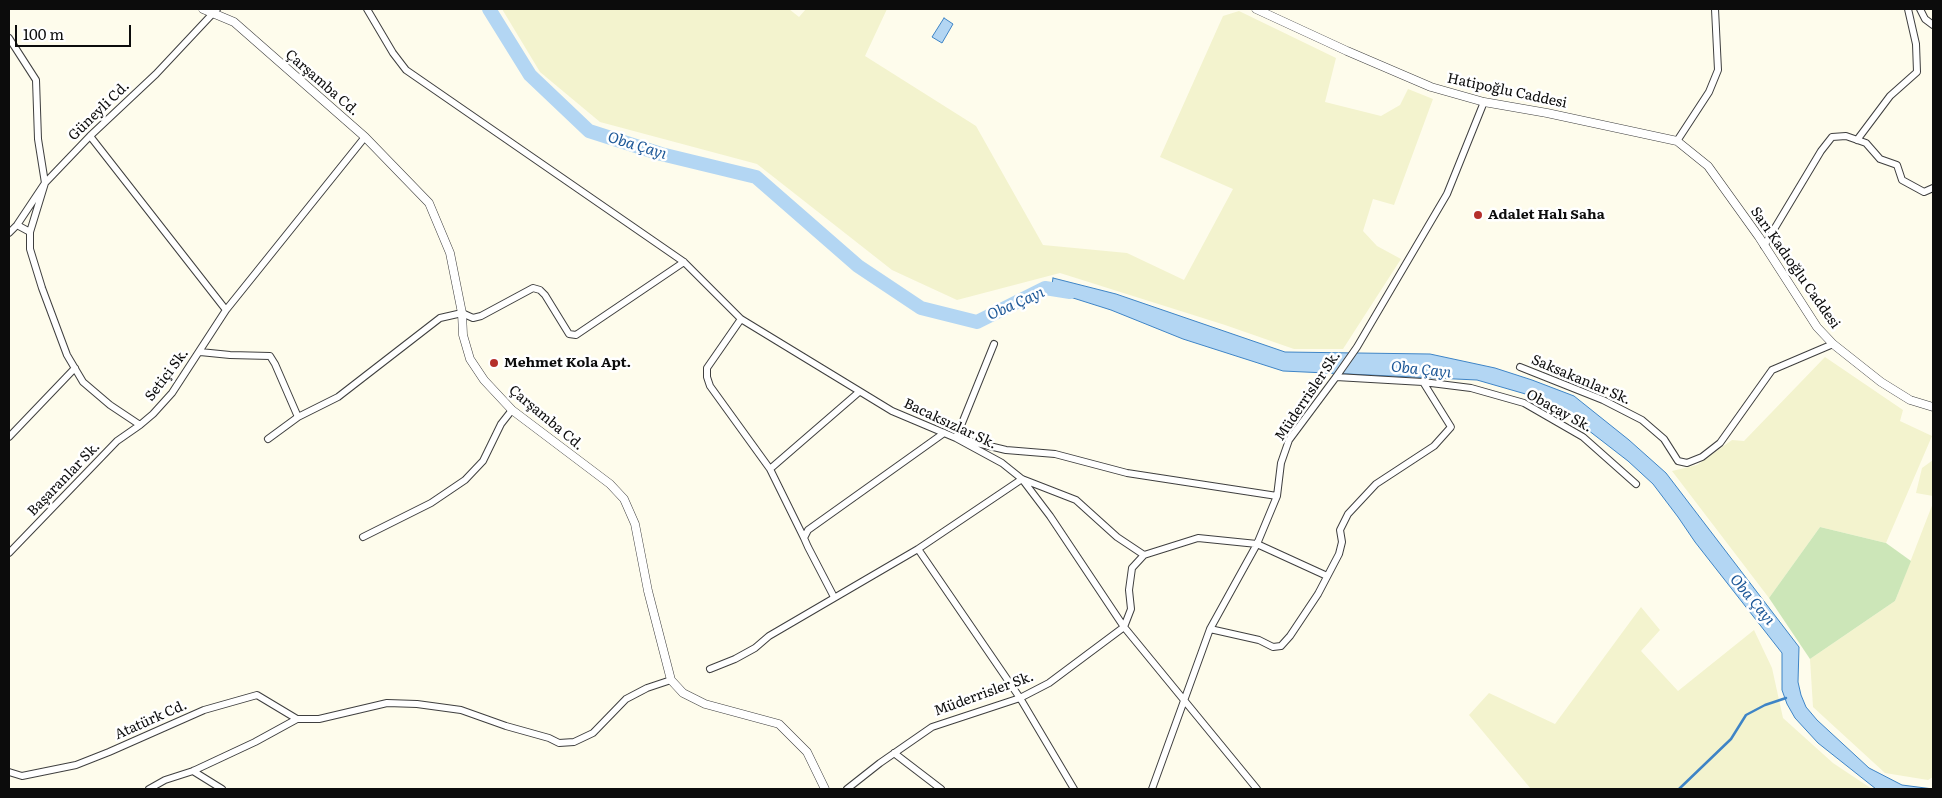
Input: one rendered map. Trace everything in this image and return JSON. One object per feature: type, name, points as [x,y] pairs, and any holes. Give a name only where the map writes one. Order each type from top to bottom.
[{"type":"street","name":"Çarşamba Cd.","points":[[203,9],[214,11],[234,22],[365,138],[429,203],[450,253],[462,313],[463,335],[470,359],[484,380],[512,410],[610,484],[624,499],[635,524],[648,591],[671,680]]},
{"type":"street","name":"Bacaksızlar Sk.","points":[[367,9],[392,53],[406,70],[684,262],[741,319],[892,411],[956,438],[1002,463],[1022,479],[1076,500],[1116,536],[1144,554]]},
{"type":"street","name":"Hatipoğlu Caddesi","points":[[1256,9],[1431,87],[1484,102],[1547,113],[1677,141]]},
{"type":"street","points":[[1677,141],[1709,92],[1718,70],[1715,9]]},
{"type":"street","points":[[1857,140],[1890,96],[1917,72],[1916,44],[1908,9]]},
{"type":"street","points":[[1920,9],[1925,19],[1933,25]]},
{"type":"street","name":"Güneyli Cd.","points":[[9,233],[17,225],[45,183],[90,136],[156,74],[214,11]]},
{"type":"street","points":[[9,38],[36,80],[38,139],[45,183],[30,232],[30,249],[42,288],[67,355],[83,382],[110,405],[140,425]]},
{"type":"street","name":"Müderrisler Sk.","points":[[1152,789],[1210,629],[1257,544],[1276,496],[1281,463],[1289,440],[1357,347],[1447,194],[1484,102]]},
{"type":"street","points":[[90,136],[226,310]]},
{"type":"street","points":[[1764,246],[1821,151],[1832,137],[1846,136],[1866,143],[1880,159],[1897,165],[1902,180],[1924,192],[1933,188]]},
{"type":"street","name":"Setiçi Sk.","points":[[140,425],[172,393],[226,310],[365,138]]},
{"type":"street","name":"Sarı Kadıoğlu Caddesi","points":[[1677,141],[1708,166],[1764,246],[1812,320],[1833,344],[1881,382],[1910,400],[1933,406]]},
{"type":"street","points":[[17,225],[30,232]]},
{"type":"street","points":[[268,439],[298,417],[338,397],[440,318],[462,313],[473,318],[481,316],[533,288],[540,290],[569,334],[576,335],[684,262]]},
{"type":"street","points":[[741,319],[707,368],[710,386],[770,469],[834,597]]},
{"type":"street","points":[[994,344],[956,438],[1006,450],[1055,454],[1127,473],[1276,496]]},
{"type":"street","name":"Saksakanlar Sk.","points":[[1520,368],[1603,400],[1642,420],[1664,439],[1678,461],[1687,463],[1702,457],[1720,443],[1772,370],[1833,344]]},
{"type":"street","points":[[200,352],[230,356],[270,356],[298,417]]},
{"type":"street","points":[[9,437],[75,368]]},
{"type":"street","name":"Obaçay Sk.","points":[[1336,377],[1424,382],[1471,388],[1524,403],[1583,437],[1636,484]]},
{"type":"street","points":[[1210,629],[1260,640],[1273,647],[1281,646],[1290,636],[1318,594],[1339,554],[1342,542],[1340,530],[1348,514],[1376,484],[1434,446],[1451,426],[1424,382]]},
{"type":"street","points":[[770,469],[859,392]]},
{"type":"street","points":[[362,538],[431,502],[465,480],[483,461],[501,424],[512,410]]},
{"type":"street","name":"Başaranlar Sk.","points":[[9,553],[117,442],[140,425]]},
{"type":"street","points":[[804,538],[808,530],[944,433]]},
{"type":"street","points":[[710,669],[742,656],[769,636],[918,549],[1022,479],[1050,516],[1124,627],[1257,789]]},
{"type":"street","points":[[1124,627],[1131,609],[1129,590],[1132,568],[1144,554],[1198,538],[1257,544],[1327,576]]},
{"type":"street","points":[[918,549],[1020,698],[1074,789]]},
{"type":"street","name":"Müderrisler Sk.","points":[[847,789],[932,727],[1020,698],[1049,683],[1124,627]]},
{"type":"street","points":[[149,789],[165,780],[193,771],[255,742],[297,719],[319,719],[387,703],[418,704],[461,710],[506,726],[549,738],[559,744],[574,742],[593,733],[626,699],[647,688],[671,680],[683,693],[705,704],[779,724],[808,752],[825,789]]},
{"type":"street","name":"Atatürk Cd.","points":[[9,772],[22,776],[76,764],[109,752],[204,710],[257,695],[297,719]]},
{"type":"street","points":[[894,753],[940,789]]},
{"type":"street","points":[[193,771],[222,789]]},
{"type":"green space","points":[[502,9],[789,9],[799,17],[806,9],[887,9],[865,56],[976,126],[1043,245],[1127,253],[1184,280],[1233,189],[1160,157],[1223,16],[1239,11],[1336,58],[1325,102],[1381,116],[1400,105],[1408,89],[1433,99],[1394,205],[1373,199],[1363,231],[1377,246],[1401,259],[1343,349],[1294,349],[1225,325],[1060,273],[957,300],[892,270],[757,164],[600,122],[540,72]]},
{"type":"green space","points":[[1825,357],[1903,410],[1900,421],[1932,436],[1886,543],[1820,527],[1769,598],[1672,471],[1697,465],[1732,440],[1744,441]]},
{"type":"green space","points":[[1933,460],[1933,496],[1916,493],[1922,468]]},
{"type":"green space","points":[[1933,503],[1933,777],[1928,780],[1885,773],[1813,707],[1810,659],[1895,601]]},
{"type":"green space","points":[[1820,527],[1886,543],[1911,561],[1895,601],[1810,659],[1769,598]]},
{"type":"green space","points":[[1641,607],[1660,630],[1641,651],[1678,691],[1754,630],[1772,668],[1783,718],[1833,763],[1872,789],[1531,789],[1469,715],[1489,693],[1555,724]]},
{"type":"water","points":[[944,18],[953,24],[942,43],[932,37]]},
{"type":"water","points":[[1053,278],[1116,294],[1285,352],[1430,354],[1495,368],[1574,396],[1629,440],[1666,473],[1799,647],[1798,682],[1801,695],[1806,707],[1817,720],[1869,768],[1902,785],[1933,789],[1876,789],[1818,743],[1795,718],[1787,704],[1782,690],[1782,653],[1695,542],[1653,484],[1628,461],[1566,413],[1529,395],[1477,380],[1283,371],[1183,339],[1111,310],[1051,291]]},
{"type":"waterway","name":"Oba Çayı","points":[[489,9],[530,75],[589,131],[661,154],[756,177],[858,266],[921,308],[977,322],[1045,288],[1070,292]]},
{"type":"waterway","points":[[1679,789],[1731,739],[1746,715],[1765,705],[1786,698]]},
{"type":"place","name":"Adalet Halı Saha","points":[[1478,215]]},
{"type":"place","name":"Mehmet Kola Apt.","points":[[494,363]]}]
